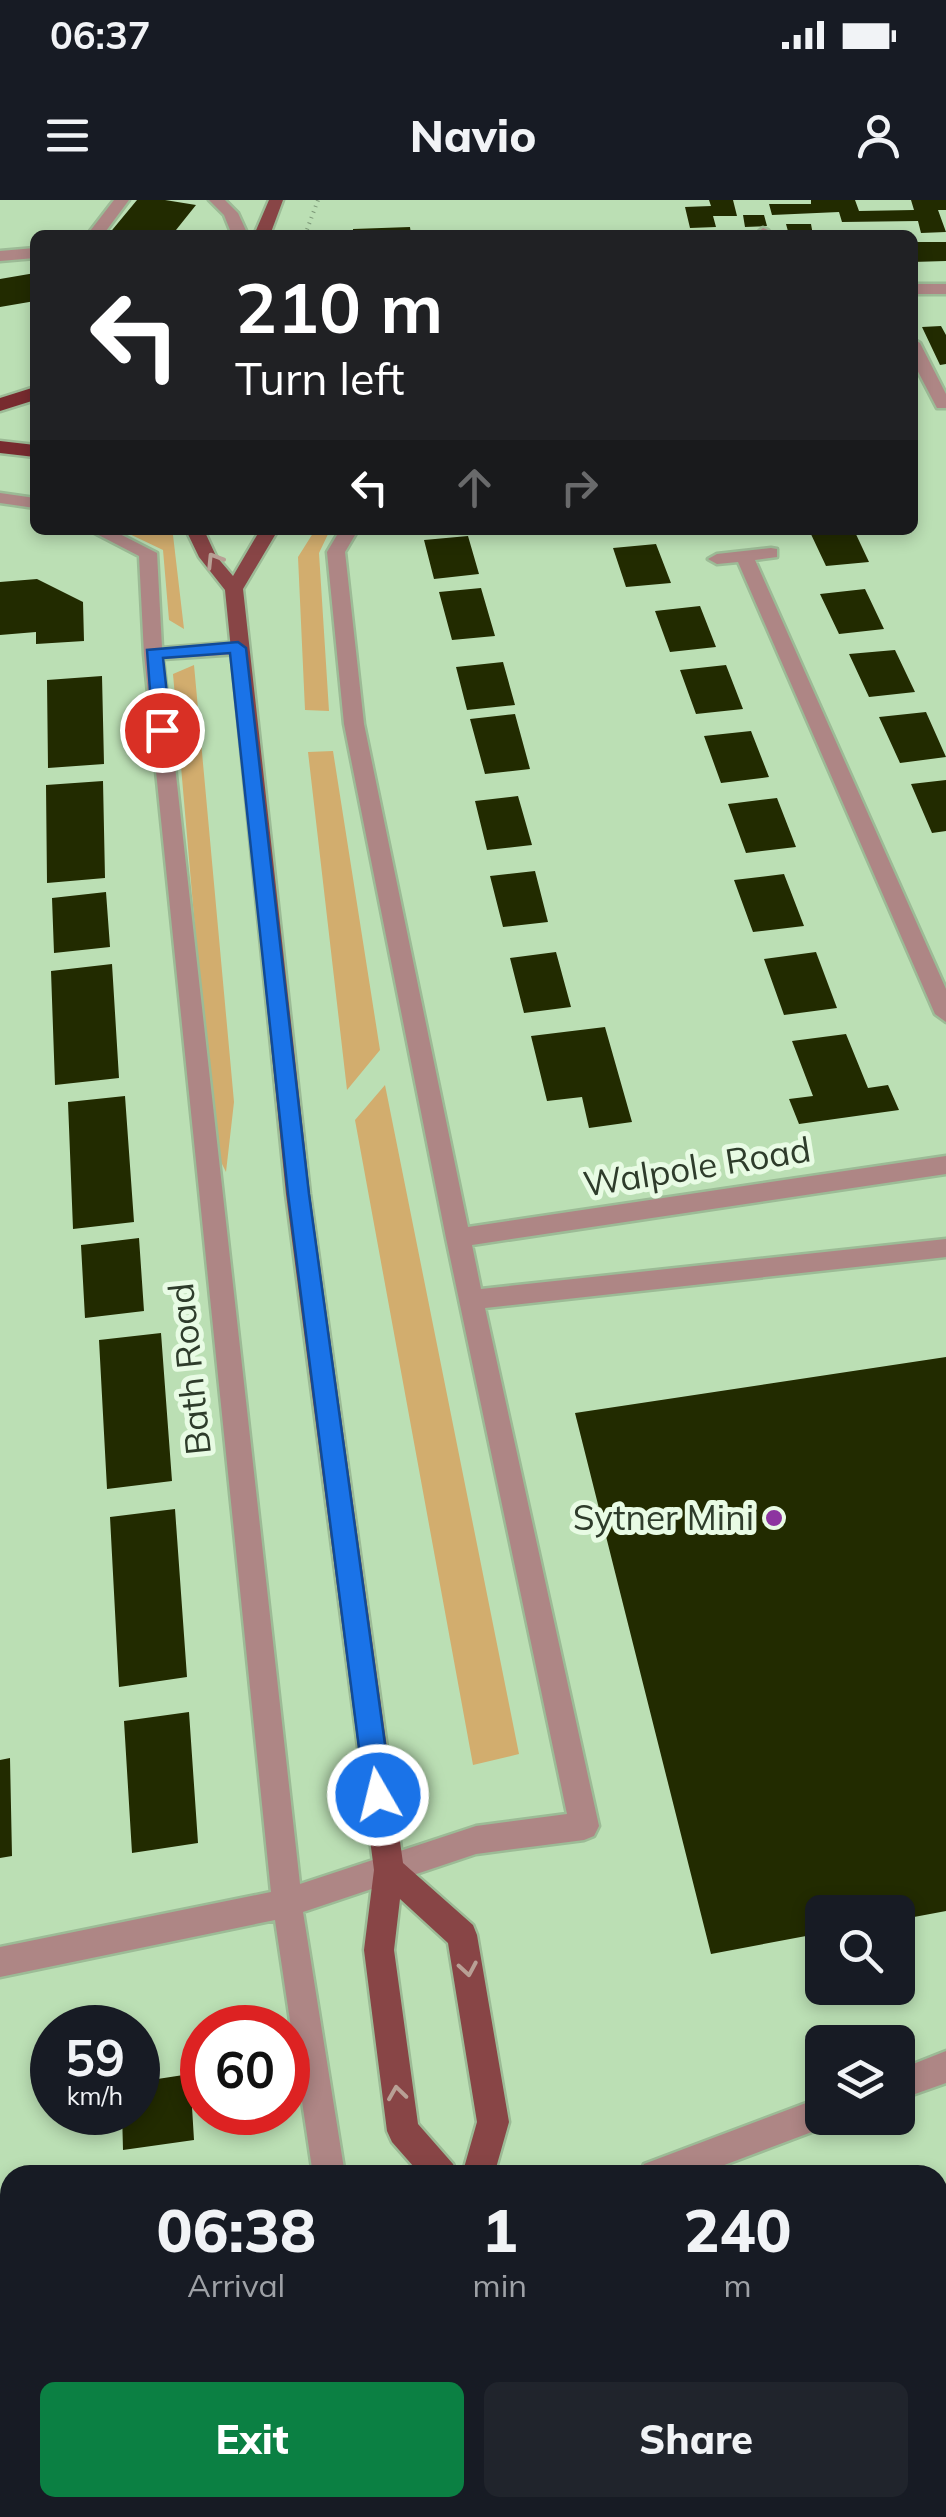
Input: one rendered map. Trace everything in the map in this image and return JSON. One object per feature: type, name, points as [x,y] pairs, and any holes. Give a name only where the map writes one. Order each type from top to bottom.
[{"type":"highway","points":[[0,405],[30,395]]},
{"type":"highway","points":[[0,447],[30,450]]},
{"type":"main road","points":[[264,230],[276,200]]},
{"type":"main road","points":[[198,535],[208,556],[234,590],[298,1194],[389,1870],[380,1950],[402,2131],[433,2165]]},
{"type":"main road","points":[[234,590],[266,535]]},
{"type":"main road","points":[[389,1870],[462,1935],[493,2122],[481,2165]]},
{"type":"street","points":[[99,230],[122,200]]},
{"type":"street","points":[[216,200],[231,213],[238,230]]},
{"type":"street","points":[[0,256],[30,253]]},
{"type":"street","points":[[918,289],[946,289]]},
{"type":"street","points":[[918,355],[942,404]]},
{"type":"street","points":[[0,498],[30,502]]},
{"type":"street","name":"Bath Road","points":[[108,535],[148,554],[154,654],[287,1902],[327,2165]]},
{"type":"street","points":[[0,1962],[287,1902],[476,1840],[584,1826],[458,1238],[354,724],[336,552],[346,535]]},
{"type":"street","points":[[717,559],[772,553]]},
{"type":"street","points":[[744,556],[946,1014]]},
{"type":"street","points":[[154,654],[238,648]]},
{"type":"street","name":"Walpole Road","points":[[458,1238],[946,1164]]},
{"type":"street","points":[[471,1300],[946,1248]]},
{"type":"street","points":[[915,2078],[946,2066]]},
{"type":"street","points":[[682,2165],[805,2118]]},
{"type":"path","points":[[307,230],[318,200]]},
{"type":"shaded area","points":[[132,535],[173,535],[184,629],[169,620],[163,550]]},
{"type":"shaded area","points":[[312,535],[328,535],[319,553],[329,711],[305,710],[298,557]]},
{"type":"shaded area","points":[[194,665],[234,1102],[226,1172],[214,1148],[173,674]]},
{"type":"shaded area","points":[[333,751],[380,1050],[347,1090],[308,752]]},
{"type":"shaded area","points":[[385,1085],[519,1754],[473,1765],[355,1120]]},
{"type":"building","points":[[137,200],[196,205],[176,230],[112,230]]},
{"type":"building","points":[[709,200],[733,200],[737,216],[713,216],[716,227],[690,228],[685,207],[711,206]]},
{"type":"building","points":[[811,200],[855,200],[859,211],[914,210],[911,200],[946,200],[946,210],[938,210],[946,232],[921,233],[918,221],[842,222],[839,212],[772,215],[769,204],[811,204]]},
{"type":"building","points":[[743,215],[764,215],[767,226],[745,227]]},
{"type":"building","points":[[786,224],[811,224],[812,230],[788,230]]},
{"type":"building","points":[[410,227],[410,230],[353,230]]},
{"type":"building","points":[[918,242],[946,242],[946,261],[918,262]]},
{"type":"building","points":[[30,274],[30,302],[0,307],[0,279]]},
{"type":"building","points":[[941,326],[946,335],[946,364],[940,365],[922,327]]},
{"type":"building","points":[[811,535],[856,535],[869,562],[826,566]]},
{"type":"building","points":[[468,536],[479,574],[434,579],[424,540]]},
{"type":"building","points":[[656,544],[671,583],[626,587],[613,548]]},
{"type":"building","points":[[37,579],[83,602],[84,641],[36,644],[36,632],[0,635],[0,582]]},
{"type":"building","points":[[481,588],[495,636],[452,640],[439,592]]},
{"type":"building","points":[[865,589],[884,629],[839,634],[820,594]]},
{"type":"building","points":[[700,606],[716,647],[670,652],[655,611]]},
{"type":"building","points":[[895,650],[915,692],[869,697],[849,654]]},
{"type":"building","points":[[503,662],[515,705],[467,710],[456,667]]},
{"type":"building","points":[[726,665],[743,709],[696,714],[680,670]]},
{"type":"building","points":[[102,676],[104,764],[48,768],[47,680]]},
{"type":"building","points":[[926,712],[946,757],[900,763],[879,717]]},
{"type":"building","points":[[515,714],[530,769],[485,774],[470,719]]},
{"type":"building","points":[[751,731],[769,777],[721,783],[704,736]]},
{"type":"building","points":[[946,780],[946,831],[932,833],[911,784]]},
{"type":"building","points":[[103,781],[105,878],[47,883],[46,785]]},
{"type":"building","points":[[518,796],[532,845],[487,850],[475,801]]},
{"type":"building","points":[[777,798],[796,847],[746,853],[728,804]]},
{"type":"building","points":[[535,871],[548,922],[503,927],[490,876]]},
{"type":"building","points":[[784,874],[804,926],[753,932],[734,880]]},
{"type":"building","points":[[106,892],[110,947],[54,953],[52,898]]},
{"type":"building","points":[[556,952],[571,1007],[524,1013],[510,958]]},
{"type":"building","points":[[816,952],[837,1008],[784,1015],[764,959]]},
{"type":"building","points":[[112,964],[119,1078],[55,1085],[51,971]]},
{"type":"building","points":[[605,1027],[632,1122],[589,1128],[582,1097],[547,1101],[531,1036]]},
{"type":"building","points":[[846,1034],[868,1088],[888,1085],[899,1110],[799,1124],[789,1099],[813,1096],[792,1041]]},
{"type":"building","points":[[125,1096],[134,1222],[73,1229],[68,1102]]},
{"type":"building","points":[[139,1238],[144,1311],[85,1318],[81,1245]]},
{"type":"building","points":[[161,1333],[172,1481],[107,1489],[99,1340]]},
{"type":"building","points":[[946,1357],[946,1911],[915,1917],[915,1895],[805,1895],[805,1936],[711,1954],[575,1413]]},
{"type":"building","points":[[175,1509],[187,1677],[119,1687],[110,1517]]},
{"type":"building","points":[[189,1712],[198,1843],[132,1853],[124,1721]]},
{"type":"building","points":[[10,1758],[12,1856],[0,1858],[0,1760]]},
{"type":"building","points":[[180,2076],[180,2135],[194,2135],[194,2140],[123,2150],[123,2135],[160,2135],[160,2079]]},
{"type":"place","name":"Sytner Mini","points":[[774,1518]]},
{"type":"route","points":[[162,730],[154,654],[238,648],[298,1194],[378,1795]]}]
